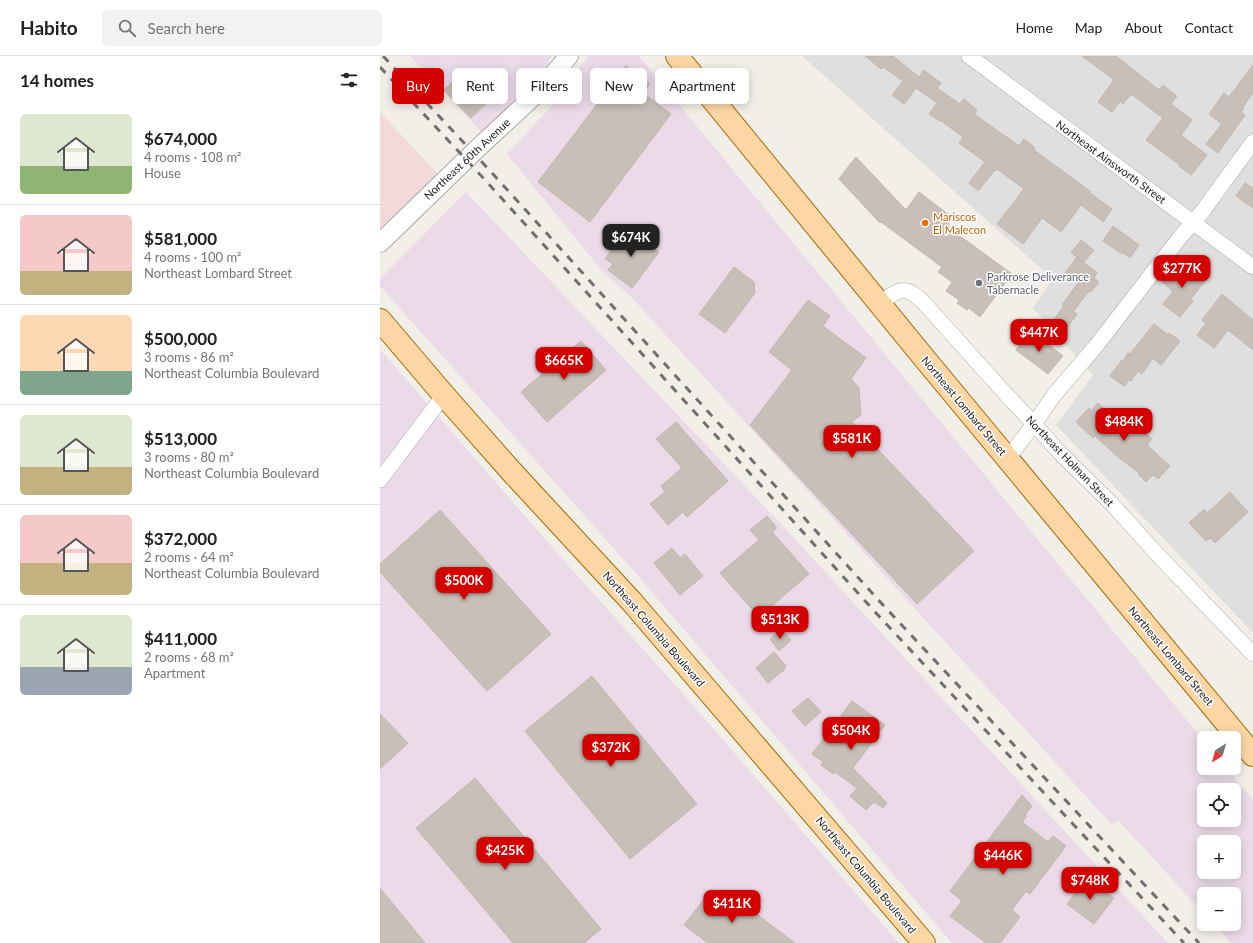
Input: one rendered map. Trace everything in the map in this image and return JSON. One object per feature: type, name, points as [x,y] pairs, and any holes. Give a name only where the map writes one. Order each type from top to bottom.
[{"type":"main road","name":"Northeast Lombard Street","points":[[677,56],[1008,458],[1251,748]]},
{"type":"main road","name":"Northeast Columbia Boulevard","points":[[380,320],[510,471],[632,602],[924,943]]},
{"type":"street","name":"Northeast 60th Avenue","points":[[380,244],[478,146],[534,96],[569,56]]},
{"type":"street","name":"Northeast Ainsworth Street","points":[[968,56],[1253,267]]},
{"type":"street","points":[[1008,458],[1054,395],[1096,346],[1193,223],[1253,142]]},
{"type":"street","name":"Northeast Holman Street","points":[[880,303],[900,291],[907,291],[916,296],[925,304],[1060,453],[1113,506],[1253,654]]},
{"type":"street","points":[[380,480],[444,395]]},
{"type":"shaded area","points":[[410,56],[553,56],[544,68],[516,68],[516,100],[481,132],[455,104],[508,104],[508,68],[452,68],[452,101],[444,92],[444,68],[421,68]]},
{"type":"shaded area","points":[[588,56],[639,56],[655,75],[655,104],[679,104],[1197,733],[1197,775],[1232,775],[1239,783],[1197,783],[1197,827],[1241,827],[1241,786],[1253,800],[1253,943],[1231,943],[1220,931],[1241,931],[1241,887],[1197,887],[1197,906],[1118,820],[1112,825],[632,298],[602,271],[507,154],[552,104],[582,104],[582,68],[579,68]]},
{"type":"shaded area","points":[[802,56],[1253,56],[1253,633],[1056,425],[1093,375],[1033,308],[1053,279]]},
{"type":"shaded area","points":[[380,112],[438,174],[380,229]]},
{"type":"shaded area","points":[[466,192],[781,524],[1168,943],[952,943],[633,570],[380,286],[380,279]]},
{"type":"shaded area","points":[[380,349],[552,547],[692,704],[899,943],[380,943]]},
{"type":"building","points":[[865,56],[893,56],[919,77],[924,70],[941,83],[937,88],[960,104],[964,99],[977,110],[974,114],[1019,146],[1024,139],[1035,148],[1034,150],[1112,209],[1103,222],[1081,205],[1061,232],[1042,218],[1023,244],[997,224],[1024,189],[997,169],[978,191],[969,183],[985,162],[959,143],[963,137],[929,114],[937,103],[916,88],[904,104],[892,95],[903,81],[883,67],[881,69]]},
{"type":"building","points":[[1082,56],[1116,56],[1159,90],[1163,85],[1177,96],[1171,104],[1192,120],[1181,135],[1207,155],[1191,175],[1146,140],[1163,118],[1131,94],[1123,104],[1120,101],[1112,112],[1098,102],[1114,80]]},
{"type":"building","points":[[1253,65],[1253,93],[1241,112],[1245,115],[1218,153],[1206,144],[1222,124],[1209,114],[1224,93],[1229,97]]},
{"type":"building","points":[[452,82],[452,98],[444,90]]},
{"type":"building","points":[[647,96],[655,102],[655,104],[658,104],[671,114],[590,222],[538,182],[597,104],[647,104]]},
{"type":"building","points":[[458,104],[486,104],[471,118]]},
{"type":"building","points":[[856,157],[906,210],[919,192],[953,218],[948,225],[950,227],[949,228],[1012,274],[980,317],[969,308],[967,310],[957,303],[959,300],[946,291],[952,282],[938,272],[942,267],[881,222],[880,223],[839,179]]},
{"type":"building","points":[[1245,183],[1253,188],[1253,208],[1236,196]]},
{"type":"building","points":[[1113,226],[1139,245],[1130,258],[1103,241]]},
{"type":"building","points":[[627,229],[659,252],[632,288],[608,270],[613,264],[605,259]]},
{"type":"building","points":[[1081,240],[1094,250],[1084,262],[1071,253]]},
{"type":"building","points":[[1077,257],[1097,273],[1094,278],[1099,282],[1091,292],[1089,291],[1073,312],[1077,314],[1066,329],[1054,319],[1078,283],[1065,273]]},
{"type":"building","points":[[1176,263],[1193,276],[1197,271],[1207,278],[1191,299],[1193,301],[1180,317],[1163,304],[1173,291],[1162,282]]},
{"type":"building","points":[[734,267],[754,282],[755,293],[725,333],[699,314]]},
{"type":"building","points":[[1222,294],[1253,320],[1253,350],[1228,330],[1214,348],[1197,335],[1206,323],[1202,320]]},
{"type":"building","points":[[808,300],[830,316],[823,326],[866,358],[851,379],[859,388],[861,415],[852,422],[974,551],[917,604],[750,425],[792,370],[769,352]]},
{"type":"building","points":[[1154,324],[1168,335],[1169,333],[1180,341],[1161,365],[1153,358],[1142,374],[1138,371],[1131,381],[1129,380],[1124,386],[1110,376]]},
{"type":"building","points":[[1031,331],[1063,356],[1048,374],[1016,350]]},
{"type":"building","points":[[581,341],[606,370],[547,422],[521,392]]},
{"type":"building","points":[[1098,403],[1117,420],[1120,416],[1138,429],[1139,428],[1152,439],[1147,445],[1170,466],[1158,479],[1153,475],[1146,482],[1138,474],[1139,473],[1118,457],[1095,436],[1093,438],[1076,422],[1089,408],[1091,411]]},
{"type":"building","points":[[676,422],[728,481],[687,517],[683,512],[668,525],[650,504],[665,492],[661,486],[682,468],[656,439]]},
{"type":"building","points":[[1230,492],[1248,512],[1215,543],[1210,538],[1206,541],[1189,523],[1204,509],[1207,513]]},
{"type":"building","points":[[440,510],[551,634],[487,691],[380,572],[380,564]]},
{"type":"building","points":[[767,516],[777,528],[772,532],[809,574],[759,617],[720,573],[759,540],[750,530]]},
{"type":"building","points":[[672,548],[680,558],[685,554],[703,576],[680,595],[654,563]]},
{"type":"building","points":[[782,629],[791,640],[779,651],[770,639]]},
{"type":"building","points":[[774,652],[786,666],[784,668],[785,669],[768,683],[756,668]]},
{"type":"building","points":[[592,676],[697,804],[630,859],[525,731]]},
{"type":"building","points":[[808,698],[821,712],[805,726],[792,711]]},
{"type":"building","points":[[852,701],[885,725],[853,768],[887,803],[883,808],[874,802],[866,810],[850,796],[857,788],[835,772],[833,774],[821,765],[823,762],[812,754]]},
{"type":"building","points":[[380,714],[408,743],[380,769]]},
{"type":"building","points":[[475,778],[601,929],[584,943],[513,943],[416,828]]},
{"type":"building","points":[[1022,795],[1032,806],[1022,822],[1048,842],[1053,836],[1066,846],[1030,894],[1026,891],[1012,910],[1020,917],[1000,943],[986,943],[950,916],[962,901],[950,891]]},
{"type":"building","points":[[1086,878],[1114,898],[1094,924],[1067,904]]},
{"type":"building","points":[[380,888],[425,943],[380,943]]},
{"type":"building","points":[[726,891],[795,943],[708,943],[684,925],[705,898],[714,906]]},
{"type":"railway","points":[[383,56],[493,174],[883,605],[1199,943]]},
{"type":"railway","points":[[380,67],[486,181],[876,613],[1184,943]]},
{"type":"place","name":"Mariscos El Malecon","points":[[925,223]]},
{"type":"place","name":"Parkrose Deliverance Tabernacle","points":[[979,283]]}]
